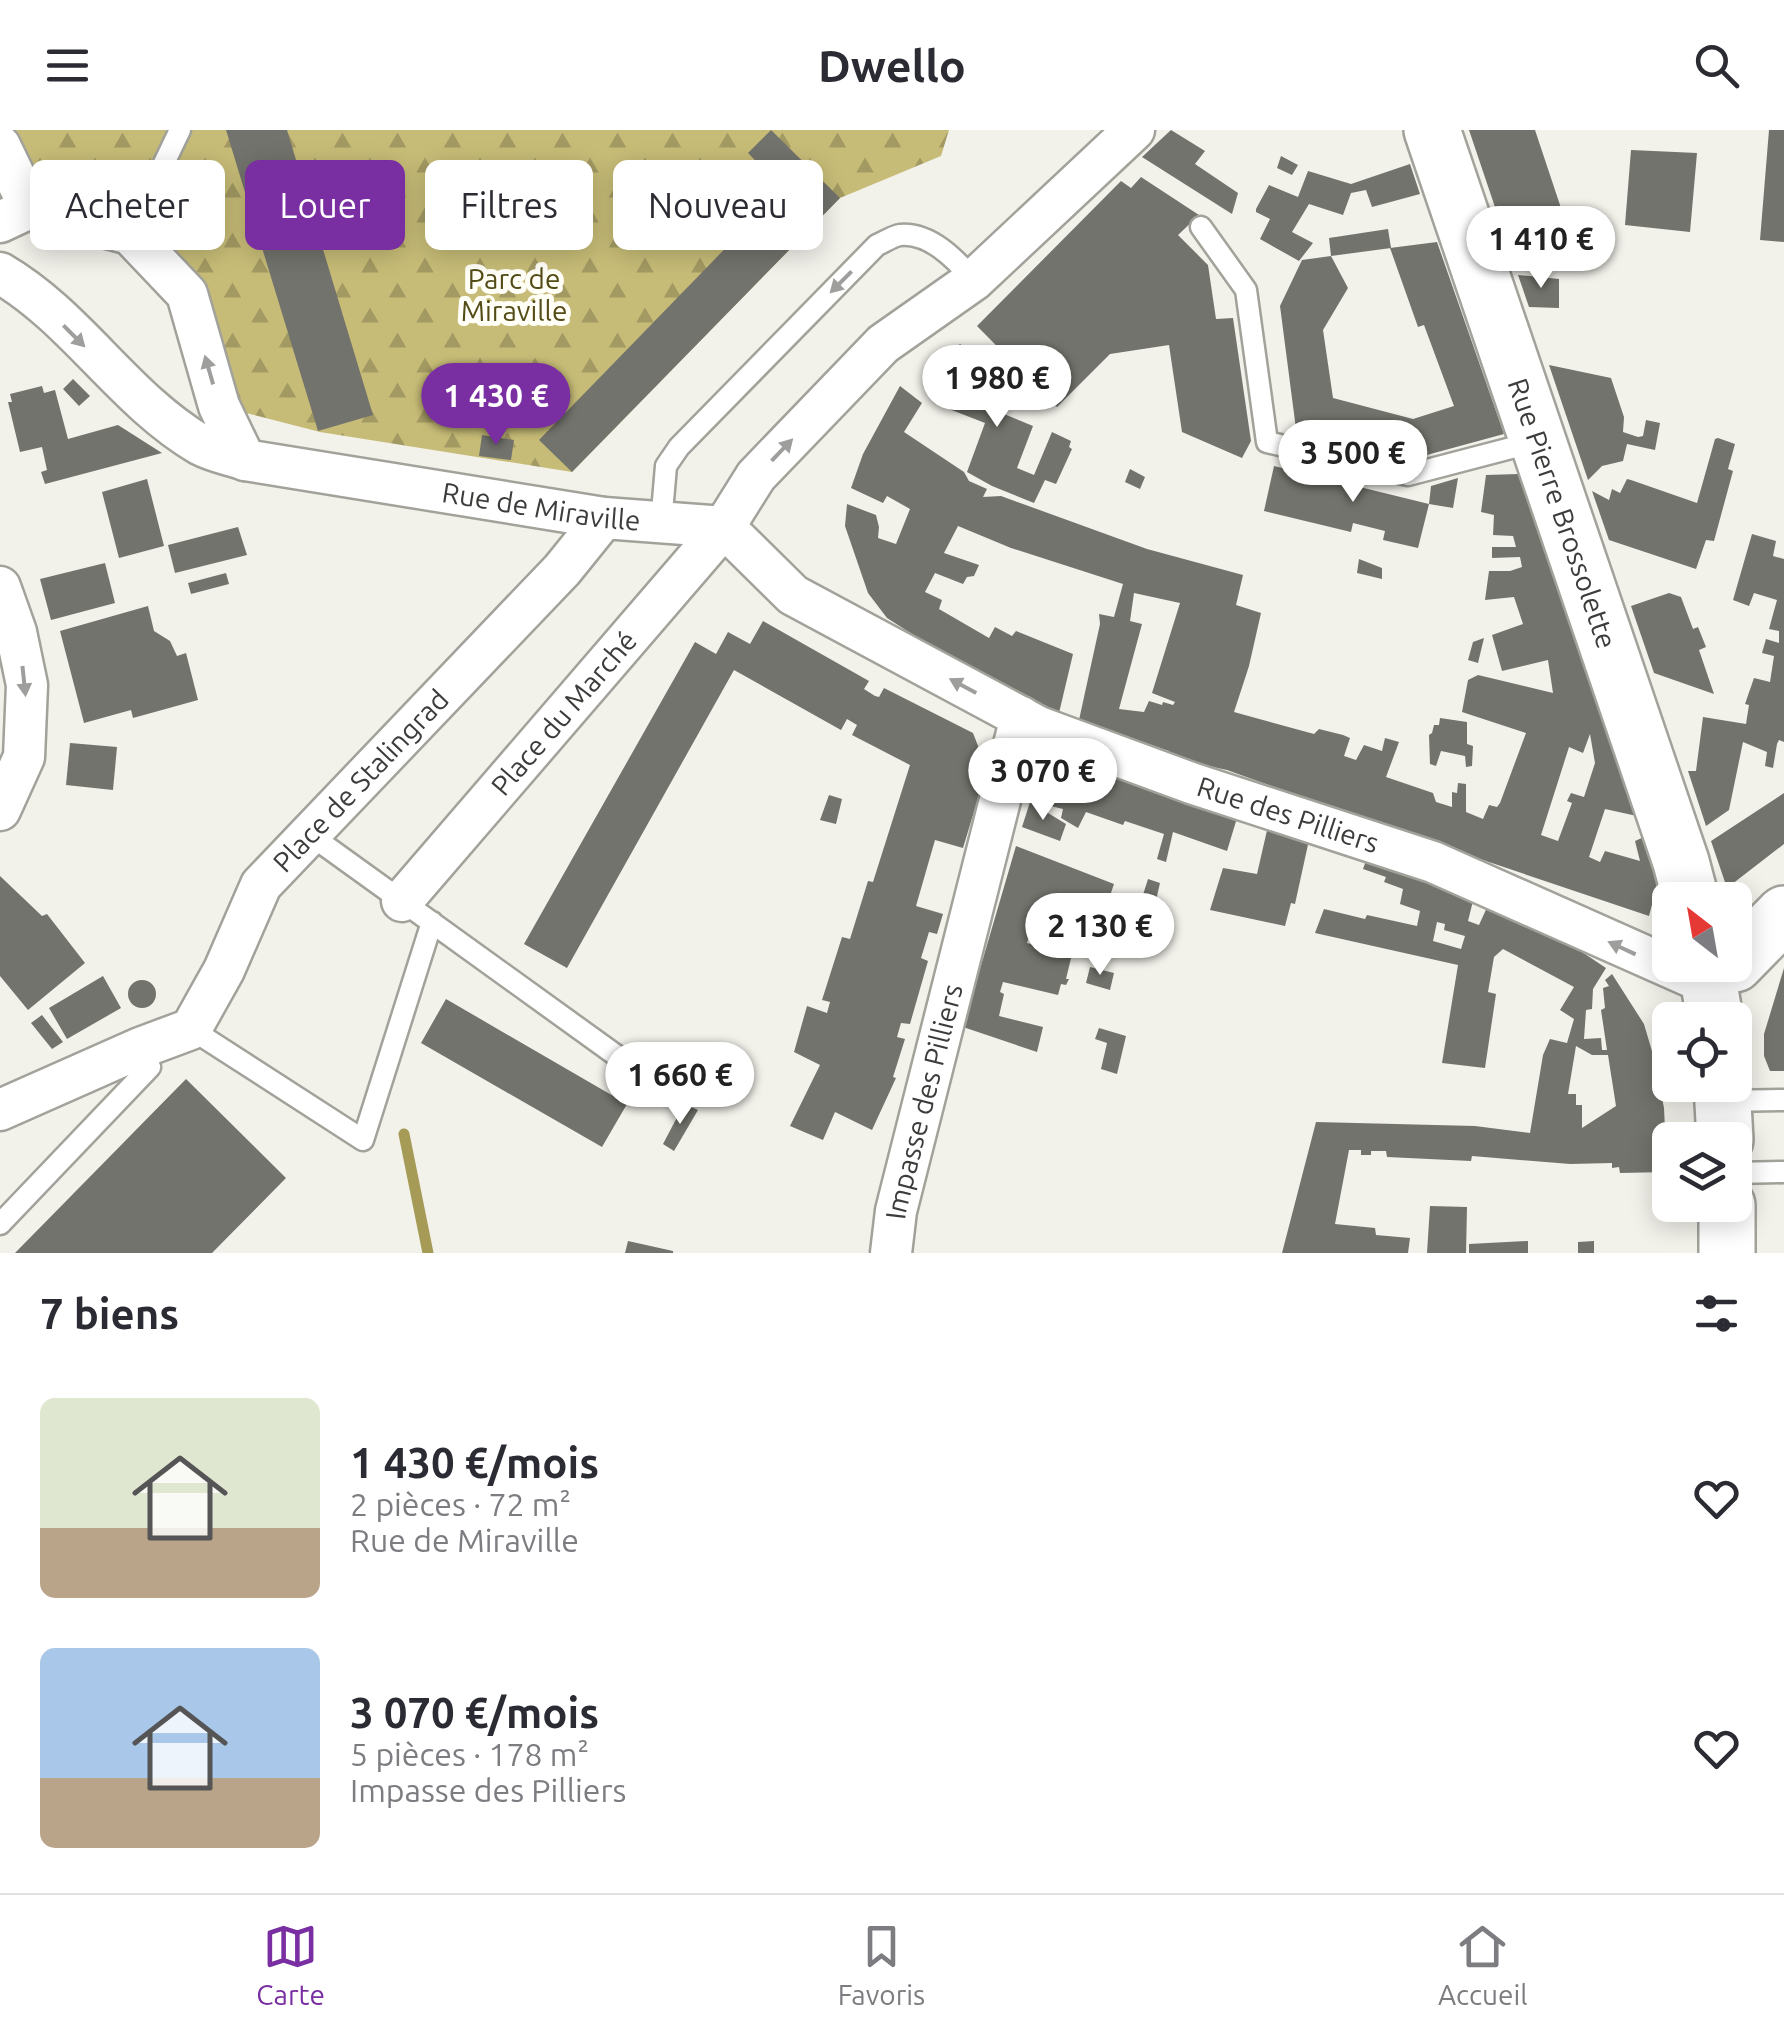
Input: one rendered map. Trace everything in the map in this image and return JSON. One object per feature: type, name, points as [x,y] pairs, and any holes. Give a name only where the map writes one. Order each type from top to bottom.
[{"type":"main road","name":"Rue Pierre Brossolette","points":[[1432,130],[1686,882]]},
{"type":"main road","points":[[1752,947],[1784,914]]},
{"type":"main road","points":[[1727,1222],[1727,1253]]},
{"type":"street","name":"Place du Marché","points":[[417,911],[724,528],[756,476],[883,344],[974,280],[1134,130]]},
{"type":"street","points":[[0,146],[15,215]]},
{"type":"street","points":[[145,250],[187,294],[219,406],[245,460]]},
{"type":"street","name":"Rue de Miraville","points":[[0,273],[24,287],[116,377],[203,446],[245,460],[661,524]]},
{"type":"street","name":"Place de Stalingrad","points":[[191,1029],[224,970],[261,884],[562,570],[604,518]]},
{"type":"street","points":[[661,524],[724,528]]},
{"type":"street","name":"Rue des Pilliers","points":[[724,528],[792,596],[1040,727],[1191,783],[1433,862],[1652,952]]},
{"type":"street","points":[[0,587],[16,632],[27,685],[24,757],[0,810]]},
{"type":"street","name":"Impasse des Pilliers","points":[[891,1253],[896,1211],[1021,717]]},
{"type":"street","points":[[0,1110],[191,1029]]},
{"type":"lane","points":[[166,160],[180,130]]},
{"type":"lane","points":[[1200,227],[1246,290],[1267,442],[1408,475],[1536,441]]},
{"type":"lane","points":[[661,524],[666,466],[679,446],[877,245],[899,235],[928,240],[957,260],[974,280]]},
{"type":"lane","points":[[309,834],[642,1074]]},
{"type":"lane","points":[[191,1029],[363,1140],[417,911]]},
{"type":"lane","points":[[0,1224],[150,1068],[140,1048]]},
{"type":"lane","points":[[1724,1109],[1784,1100]]},
{"type":"lane","points":[[1752,1173],[1784,1172]]},
{"type":"green space","name":"Parc de Miraville","points":[[0,130],[949,130],[941,156],[840,198],[823,215],[823,160],[613,160],[613,250],[789,250],[572,472],[320,432],[219,406],[187,294],[145,250],[225,250],[225,160],[30,160],[30,173]]},
{"type":"building","points":[[226,130],[287,130],[296,160],[245,160],[245,192]]},
{"type":"building","points":[[771,130],[801,160],[755,160],[748,153]]},
{"type":"building","points":[[1171,130],[1205,151],[1195,164],[1238,193],[1232,214],[1142,157]]},
{"type":"building","points":[[1469,130],[1535,130],[1565,220],[1497,213]]},
{"type":"building","points":[[1769,130],[1784,130],[1784,242],[1760,240]]},
{"type":"building","points":[[1631,150],[1697,153],[1690,232],[1625,225]]},
{"type":"building","points":[[1281,156],[1298,165],[1292,175],[1277,168]]},
{"type":"building","points":[[1410,164],[1420,194],[1372,207],[1366,190],[1351,193],[1343,215],[1309,204],[1292,232],[1313,243],[1299,261],[1260,239],[1270,219],[1256,209],[1269,185],[1298,197],[1308,171],[1351,184]]},
{"type":"building","points":[[1141,177],[1199,215],[1178,235],[1208,265],[1216,319],[1233,318],[1251,441],[1242,458],[1182,432],[1169,345],[1110,354],[1057,407],[977,326],[1121,181],[1131,188]]},
{"type":"building","points":[[823,181],[840,198],[823,215]]},
{"type":"building","points":[[1388,229],[1391,248],[1437,242],[1504,434],[1412,459],[1296,429],[1280,306],[1302,260],[1331,256],[1329,238]],"holes":[[[1390,248],[1418,327],[1424,325],[1454,406],[1413,419],[1333,398],[1323,330],[1348,288],[1331,256]]]},
{"type":"building","points":[[263,250],[323,250],[373,415],[318,431]]},
{"type":"building","points":[[724,250],[789,250],[572,472],[539,440]]},
{"type":"building","points":[[1518,275],[1559,279],[1559,308],[1529,307]]},
{"type":"building","points":[[960,344],[986,366],[978,380],[1006,396],[999,412],[1033,426],[1017,468],[1034,475],[1052,432],[1071,441],[1072,449],[1056,484],[1045,480],[1034,503],[967,472],[985,423],[949,409],[953,397],[923,382]]},
{"type":"building","points":[[1549,365],[1611,378],[1624,417],[1623,432],[1643,436],[1646,420],[1660,423],[1655,450],[1627,444],[1623,461],[1602,466],[1588,480]]},
{"type":"building","points":[[73,379],[90,396],[79,406],[63,389]]},
{"type":"building","points":[[42,386],[44,393],[55,390],[68,439],[118,425],[162,453],[45,484],[41,472],[47,470],[42,447],[20,452],[8,402],[12,402],[10,394]]},
{"type":"building","points":[[900,386],[922,403],[904,432],[964,472],[969,481],[987,489],[983,497],[1001,496],[1147,549],[1243,575],[1236,605],[1261,613],[1234,712],[1314,734],[1319,729],[1343,735],[1350,738],[1344,756],[1356,760],[1364,745],[1382,751],[1385,738],[1399,742],[1386,777],[1433,793],[1436,802],[1452,807],[1452,792],[1457,793],[1458,783],[1466,784],[1466,812],[1483,819],[1489,805],[1497,807],[1500,803],[1526,733],[1462,712],[1468,680],[1478,675],[1553,693],[1548,660],[1502,671],[1492,635],[1523,624],[1514,597],[1485,600],[1489,571],[1522,567],[1520,557],[1492,558],[1492,547],[1516,547],[1513,536],[1493,535],[1494,515],[1481,512],[1486,475],[1518,474],[1637,816],[1605,809],[1589,857],[1600,862],[1605,851],[1640,861],[1635,841],[1644,837],[1659,878],[1652,882],[1649,916],[1275,790],[1227,770],[1211,769],[1170,755],[1169,751],[1079,720],[1099,614],[1114,617],[1123,584],[1011,548],[958,526],[944,553],[979,565],[974,576],[967,577],[963,584],[935,573],[925,592],[942,600],[939,609],[989,638],[995,627],[1012,636],[1016,631],[1073,654],[1059,713],[1004,693],[887,618],[868,593],[845,526],[847,504],[876,515],[878,538],[896,544],[910,509],[887,496],[883,503],[851,488],[863,454]],"holes":[[[1134,593],[1180,603],[1152,693],[1175,702],[1162,705],[1149,701],[1144,712],[1119,709],[1142,624],[1130,621]],[[1590,734],[1595,763],[1584,797],[1571,793],[1567,801],[1572,803],[1558,841],[1541,835],[1569,747],[1583,753]]]},
{"type":"building","points":[[482,435],[514,440],[511,460],[479,456]]},
{"type":"building","points":[[1718,438],[1735,444],[1728,469],[1733,471],[1714,541],[1706,540],[1696,569],[1609,540],[1592,491],[1609,500],[1612,489],[1620,493],[1627,479],[1697,503]]},
{"type":"building","points":[[1274,466],[1429,504],[1418,548],[1383,540],[1385,531],[1353,523],[1351,532],[1264,511]]},
{"type":"building","points":[[1130,469],[1145,477],[1140,489],[1125,482]]},
{"type":"building","points":[[1458,478],[1453,508],[1429,504],[1431,486]]},
{"type":"building","points":[[147,479],[164,546],[119,558],[102,492]]},
{"type":"building","points":[[238,527],[247,555],[175,573],[168,545]]},
{"type":"building","points":[[1752,534],[1776,541],[1773,556],[1784,559],[1784,742],[1779,740],[1777,744],[1773,768],[1765,766],[1767,752],[1743,742],[1729,810],[1706,826],[1688,771],[1696,771],[1703,717],[1746,724],[1749,705],[1745,704],[1754,678],[1770,682],[1774,656],[1762,653],[1766,639],[1779,643],[1779,631],[1769,629],[1777,600],[1754,593],[1749,606],[1733,600]]},
{"type":"building","points":[[1359,559],[1382,568],[1382,579],[1357,573]]},
{"type":"building","points":[[105,563],[115,603],[51,620],[40,579]]},
{"type":"building","points":[[226,573],[229,584],[191,594],[188,583]]},
{"type":"building","points":[[1669,593],[1681,597],[1693,629],[1698,627],[1706,647],[1699,650],[1714,694],[1654,673],[1631,606]]},
{"type":"building","points":[[148,606],[154,631],[170,641],[177,656],[186,653],[198,700],[133,718],[131,710],[84,723],[60,631]]},
{"type":"building","points":[[763,621],[869,681],[864,689],[875,696],[879,697],[884,688],[973,733],[987,769],[963,848],[935,840],[916,906],[943,914],[937,934],[929,932],[921,958],[928,961],[910,1024],[901,1023],[897,1037],[905,1039],[893,1077],[896,1078],[872,1130],[835,1112],[823,1140],[790,1126],[820,1065],[794,1052],[807,1006],[827,1013],[830,1002],[822,1000],[842,937],[850,939],[868,881],[873,882],[910,765],[852,735],[857,725],[847,719],[841,730],[734,670],[567,968],[524,944],[695,642],[716,654],[728,632],[750,644]]},
{"type":"building","points":[[1484,638],[1478,663],[1468,660],[1473,642]]},
{"type":"building","points":[[1440,718],[1467,722],[1467,744],[1473,746],[1472,766],[1466,767],[1465,756],[1441,751],[1436,766],[1430,764],[1429,735]]},
{"type":"building","points":[[70,743],[117,747],[113,790],[66,785]]},
{"type":"building","points":[[1049,747],[1090,767],[1237,818],[1227,851],[1173,832],[1166,862],[1157,859],[1164,834],[1086,812],[1078,828],[1061,818],[1063,809],[1047,805],[1049,796],[1033,791]]},
{"type":"building","points":[[1784,793],[1784,844],[1735,882],[1725,882],[1711,841]]},
{"type":"building","points":[[829,795],[842,799],[836,824],[820,820]]},
{"type":"building","points":[[1030,802],[1066,824],[1060,841],[1022,827]]},
{"type":"building","points":[[1268,826],[1309,840],[1295,904],[1291,903],[1285,926],[1210,910],[1223,868],[1257,874]]},
{"type":"building","points":[[1016,846],[1114,884],[1100,925],[1037,906],[1027,943],[1072,954],[1069,979],[1066,985],[1061,984],[1058,995],[1003,982],[999,1016],[1043,1027],[1037,1052],[963,1027]]},
{"type":"building","points":[[1367,858],[1409,871],[1473,901],[1468,921],[1479,925],[1489,903],[1537,922],[1606,968],[1593,989],[1592,1009],[1586,1010],[1584,1039],[1601,1038],[1602,1050],[1607,1050],[1601,1010],[1605,1008],[1603,988],[1609,986],[1605,980],[1612,974],[1644,1024],[1652,1051],[1652,1102],[1663,1102],[1665,1122],[1652,1122],[1652,1172],[1620,1173],[1619,1167],[1612,1168],[1612,1163],[1570,1164],[1472,1156],[1471,1161],[1387,1157],[1386,1151],[1361,1155],[1361,1150],[1349,1150],[1335,1224],[1375,1228],[1376,1235],[1410,1238],[1408,1253],[1282,1253],[1316,1122],[1475,1126],[1530,1133],[1543,1055],[1550,1039],[1567,1043],[1574,1019],[1560,1010],[1574,987],[1503,949],[1494,957],[1488,992],[1496,994],[1485,1068],[1442,1063],[1458,965],[1315,933],[1324,909],[1417,926],[1420,911],[1400,904],[1403,889],[1384,882],[1386,877],[1363,869]],"holes":[[[1437,922],[1445,924],[1444,930],[1465,936],[1461,949],[1433,941]],[[1576,1046],[1592,1055],[1608,1055],[1616,1106],[1582,1128],[1582,1105],[1576,1105],[1576,1094],[1568,1094]]]},
{"type":"building","points":[[0,876],[42,916],[47,914],[85,963],[28,1010],[0,976]]},
{"type":"building","points":[[1148,879],[1160,883],[1148,935],[1126,928],[1134,896],[1142,898]]},
{"type":"building","points":[[1090,967],[1114,973],[1110,990],[1086,983]]},
{"type":"building","points":[[1784,968],[1784,1071],[1770,1071],[1764,1056],[1764,1034]]},
{"type":"building","points":[[103,976],[121,1008],[67,1039],[49,1008]]},
{"type":"building","points":[[142,980],[152,984],[156,994],[152,1004],[142,1008],[132,1004],[128,994],[132,984]]},
{"type":"building","points":[[446,999],[627,1104],[602,1147],[421,1043]]},
{"type":"building","points":[[42,1015],[63,1042],[52,1049],[31,1023]]},
{"type":"building","points":[[1099,1028],[1126,1036],[1117,1074],[1101,1069],[1107,1043],[1095,1039]]},
{"type":"building","points":[[186,1079],[286,1178],[212,1253],[15,1253]]},
{"type":"building","points":[[684,1104],[698,1110],[674,1151],[663,1144]]},
{"type":"building","points":[[1430,1206],[1467,1207],[1466,1253],[1427,1253]]},
{"type":"building","points":[[628,1241],[673,1251],[673,1253],[625,1253]]},
{"type":"building","points":[[1528,1241],[1528,1253],[1469,1253],[1469,1244]]},
{"type":"building","points":[[1594,1241],[1594,1253],[1578,1253],[1578,1242]]},
{"type":"waterway","points":[[404,1134],[428,1253]]}]
